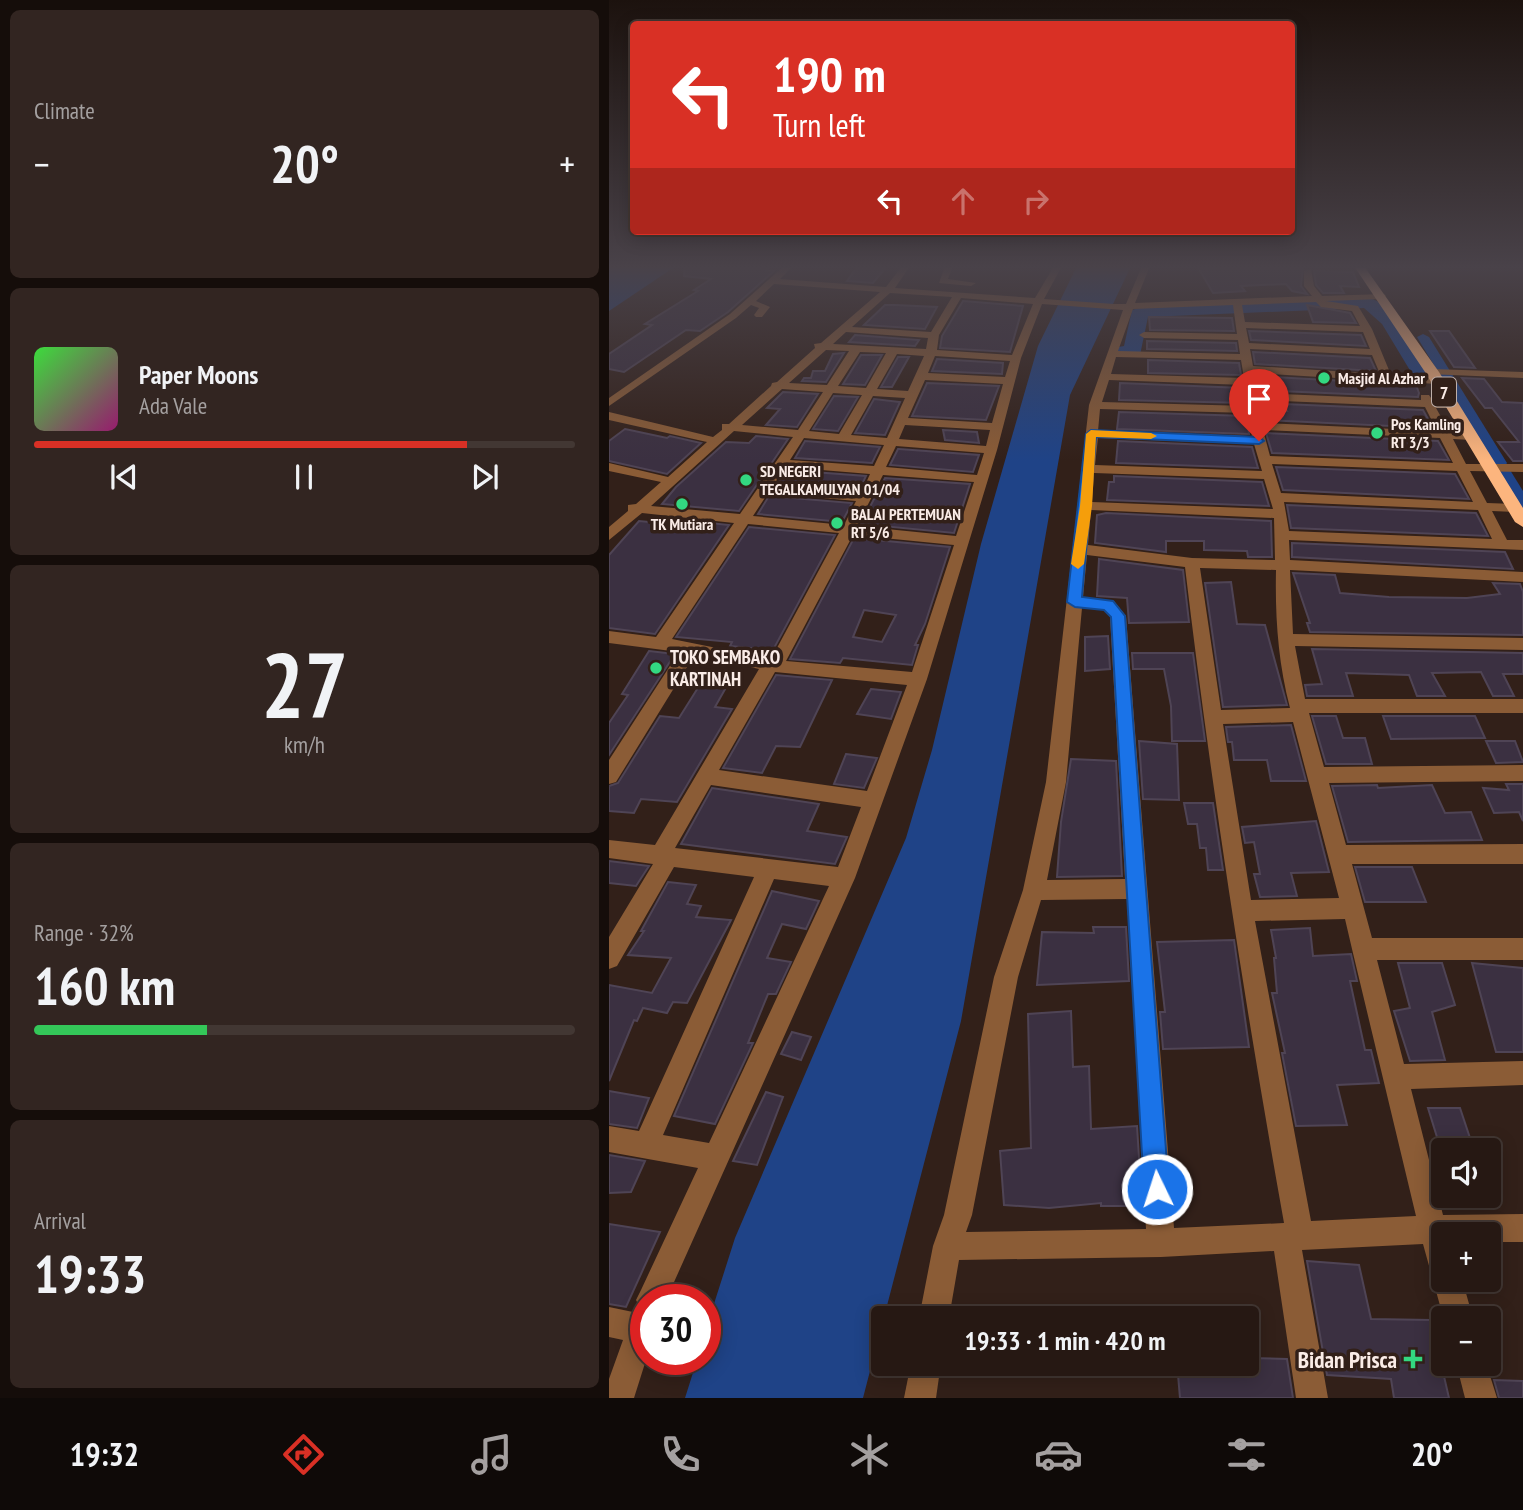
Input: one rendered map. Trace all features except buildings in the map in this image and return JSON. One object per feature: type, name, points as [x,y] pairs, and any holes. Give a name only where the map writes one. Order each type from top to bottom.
[{"type":"highway","name":"7","points":[[1406,331],[1437,375],[1452,405],[1523,522]]},
{"type":"street","points":[[609,403],[710,331]]},
{"type":"street","points":[[609,524],[634,508],[838,331]]},
{"type":"street","points":[[909,331],[934,335]]},
{"type":"street","points":[[609,958],[705,776],[772,665],[864,498],[931,353],[936,331]]},
{"type":"street","points":[[658,1284],[844,878],[918,680],[991,450],[1025,331]]},
{"type":"street","points":[[936,1306],[947,1246],[958,1215],[1006,976],[1034,890],[1056,782],[1079,549],[1086,506],[1091,434],[1095,405],[1116,331]]},
{"type":"street","points":[[1145,331],[1144,340],[1246,365],[1428,404],[1452,405]]},
{"type":"street","points":[[1241,331],[1258,433],[1281,514],[1290,677],[1353,908],[1431,1222]]},
{"type":"street","points":[[1095,405],[1359,331]]},
{"type":"street","points":[[1368,331],[1387,376]]},
{"type":"street","points":[[821,346],[1016,358]]},
{"type":"street","points":[[661,642],[856,349]]},
{"type":"street","points":[[843,438],[894,351]]},
{"type":"street","points":[[1104,377],[1375,352]]},
{"type":"street","points":[[1111,354],[1387,376],[1418,381],[1457,373],[1521,377]]},
{"type":"street","points":[[921,376],[1010,381]]},
{"type":"street","points":[[1418,381],[1502,544]]},
{"type":"street","points":[[779,385],[912,395]]},
{"type":"street","points":[[609,416],[708,439]]},
{"type":"street","points":[[901,421],[997,427]]},
{"type":"street","points":[[609,535],[662,478],[708,439],[727,428],[991,450]]},
{"type":"street","points":[[1091,434],[1471,436]]},
{"type":"street","points":[[1264,460],[1523,468]]},
{"type":"street","points":[[782,463],[981,479]]},
{"type":"street","points":[[609,467],[662,478]]},
{"type":"street","points":[[1087,470],[1268,475]]},
{"type":"street","points":[[765,489],[864,498]]},
{"type":"street","points":[[1274,497],[1515,509]]},
{"type":"street","points":[[1086,506],[1281,514]]},
{"type":"street","points":[[634,508],[960,541]]},
{"type":"street","points":[[1282,535],[1523,545]]},
{"type":"street","points":[[1079,549],[1192,563],[1523,577]]},
{"type":"street","points":[[1192,563],[1212,717],[1293,1236],[1312,1398]]},
{"type":"street","points":[[1075,602],[1108,605],[1118,616],[1161,1243]]},
{"type":"street","points":[[611,640],[661,642],[772,665],[918,680]]},
{"type":"street","points":[[1286,640],[1523,644]]},
{"type":"street","points":[[609,776],[691,648]]},
{"type":"street","points":[[1212,717],[1300,710],[1523,706]]},
{"type":"street","points":[[1317,775],[1523,773]]},
{"type":"street","points":[[705,776],[873,800]]},
{"type":"street","points":[[609,849],[844,878]]},
{"type":"street","points":[[1339,855],[1523,854]]},
{"type":"street","points":[[646,1144],[768,868]]},
{"type":"street","points":[[1034,890],[1135,889]]},
{"type":"street","points":[[1244,911],[1353,908]]},
{"type":"street","points":[[1363,949],[1523,949]]},
{"type":"street","points":[[1396,1077],[1523,1073]]},
{"type":"street","points":[[609,1139],[717,1158]]},
{"type":"street","points":[[1501,1228],[1523,1228]]},
{"type":"street","points":[[947,1246],[1161,1243],[1431,1229]]},
{"type":"street","points":[[609,1322],[630,1323]]},
{"type":"street","points":[[618,1398],[630,1362]]},
{"type":"street","points":[[920,1398],[924,1376]]},
{"type":"street","points":[[1475,1376],[1481,1398]]},
{"type":"water","points":[[1045,331],[1100,331],[1070,395],[961,1021],[887,1306],[871,1306],[871,1367],[863,1398],[685,1398],[692,1375],[721,1375],[720,1284],[735,1238],[906,838],[932,750],[981,544],[1038,346]]},
{"type":"waterway","points":[[1120,352],[1133,351],[1136,331]]},
{"type":"waterway","points":[[1397,331],[1421,373],[1428,376]]},
{"type":"waterway","points":[[1423,337],[1500,463]]},
{"type":"waterway","points":[[1505,473],[1523,504]]},
{"type":"slow traffic","points":[[1078,564],[1086,506],[1091,434],[1151,436]]},
{"type":"place","name":"Masjid Al Azhar","points":[[1324,378]]},
{"type":"place","name":"Pos Kamling RT 3/3","points":[[1377,433]]},
{"type":"place","name":"SD NEGERI TEGALKAMULYAN 01/04","points":[[746,480]]},
{"type":"place","name":"TK Mutiara","points":[[682,504]]},
{"type":"place","name":"BALAI PERTEMUAN RT 5/6","points":[[837,523]]},
{"type":"place","name":"TOKO SEMBAKO KARTINAH","points":[[656,668]]},
{"type":"place","name":"Bidan Prisca","points":[[1413,1359]]},
{"type":"route","points":[[1157,1189],[1118,616],[1108,605],[1075,602],[1091,434],[1259,441]]}]
